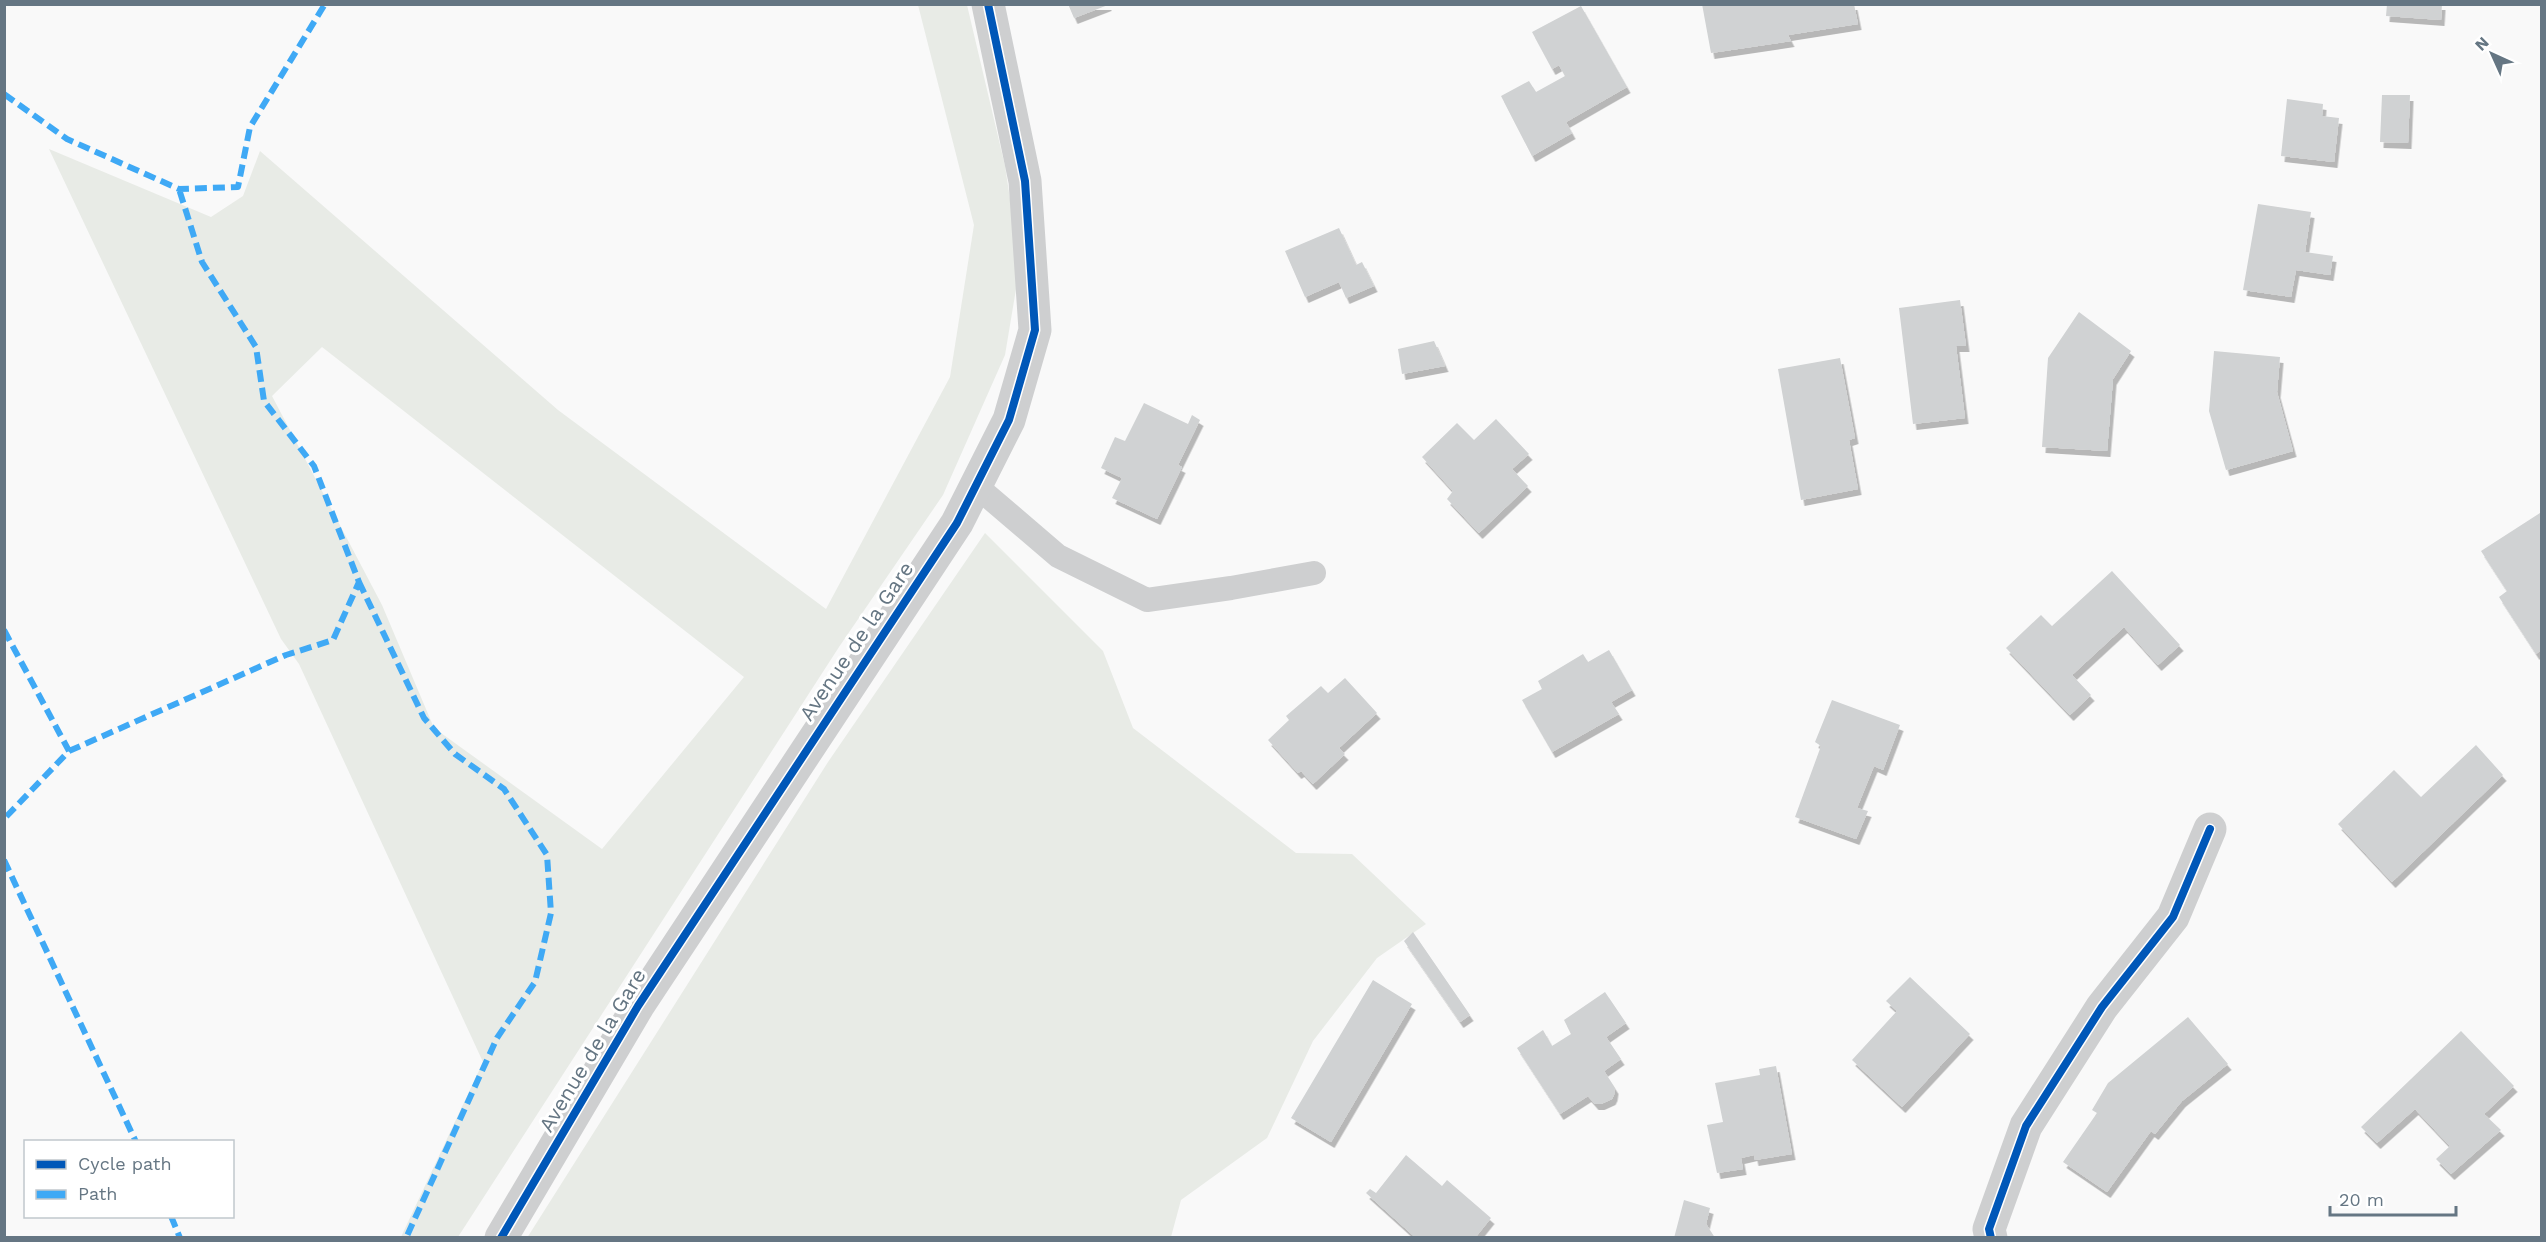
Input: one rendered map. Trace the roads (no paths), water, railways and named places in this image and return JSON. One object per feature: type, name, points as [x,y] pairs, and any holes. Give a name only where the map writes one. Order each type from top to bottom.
[{"type":"street","name":"Avenue de la Gare","points":[[501,1238],[638,1006],[957,523],[1009,420],[1035,330],[1025,181],[988,4]]},
{"type":"street","points":[[1991,1238],[1989,1229],[2026,1126],[2102,1007],[2173,918],[2210,829]]},
{"type":"lane","points":[[975,485],[1058,556],[1147,600],[1314,573]]}]
